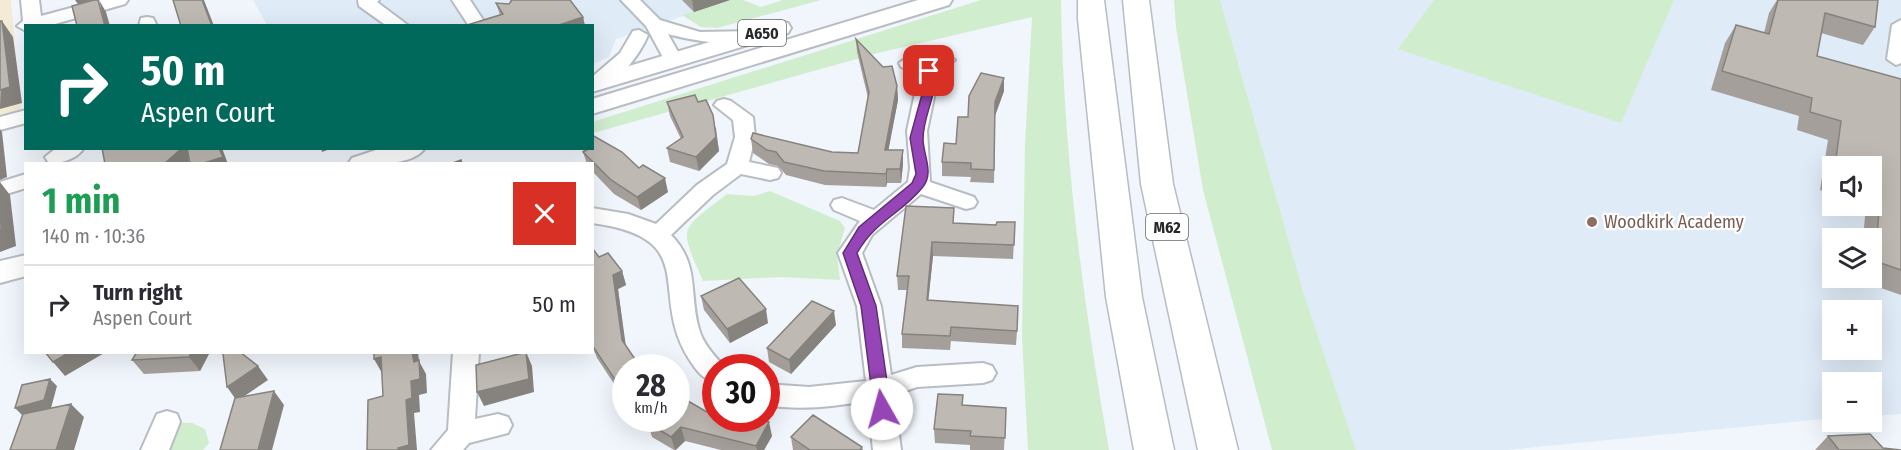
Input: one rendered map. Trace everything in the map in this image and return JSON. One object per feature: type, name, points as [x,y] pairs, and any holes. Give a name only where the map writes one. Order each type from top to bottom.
[{"type":"highway","points":[[1091,0],[1091,19],[1124,297],[1154,450]]},
{"type":"highway","name":"M62","points":[[1136,0],[1157,184],[1218,450]]},
{"type":"main road","name":"A650","points":[[759,44],[877,0]]},
{"type":"main road","name":"A650","points":[[594,92],[663,70],[759,44],[941,0]]},
{"type":"main road","points":[[367,162],[406,150]]},
{"type":"main road","points":[[0,272],[24,266]]},
{"type":"street","points":[[23,28],[30,0]]},
{"type":"street","points":[[37,24],[119,0]]},
{"type":"street","points":[[370,0],[364,2],[397,24]]},
{"type":"street","points":[[461,0],[477,24]]},
{"type":"street","points":[[632,4],[654,24],[699,37],[759,44]]},
{"type":"street","points":[[632,4],[639,35],[663,70]]},
{"type":"street","points":[[654,24],[663,70]]},
{"type":"street","points":[[1896,59],[1901,25]]},
{"type":"street","points":[[594,92],[634,50],[639,35]]},
{"type":"street","points":[[887,450],[869,306],[850,253],[864,230],[918,185],[922,174],[916,138],[930,87],[928,65]]},
{"type":"street","points":[[724,105],[743,117],[745,137],[737,167]]},
{"type":"street","points":[[0,124],[24,117]]},
{"type":"street","points":[[658,234],[710,184],[737,167],[770,173]]},
{"type":"street","points":[[0,189],[24,182]]},
{"type":"street","points":[[918,185],[966,202]]},
{"type":"street","points":[[842,205],[876,219]]},
{"type":"street","points":[[594,215],[627,219],[658,234],[678,259],[683,291],[683,324],[702,356]]},
{"type":"street","points":[[466,354],[452,442],[498,425]]},
{"type":"street","points":[[780,395],[824,397],[880,389],[917,377],[983,373]]},
{"type":"street","points":[[155,450],[167,422]]},
{"type":"shaded area","points":[[0,0],[11,0],[22,125],[0,132]]},
{"type":"shaded area","points":[[253,0],[730,0],[616,39],[609,57],[594,64],[594,24],[266,24]]},
{"type":"shaded area","name":"Woodkirk Academy","points":[[1220,0],[1901,0],[1901,414],[1882,415],[1882,372],[1822,372],[1822,419],[1507,450],[1356,450],[1303,291]]},
{"type":"green space","points":[[730,0],[743,0],[761,7],[783,0],[821,0],[717,28],[701,27],[682,15]]},
{"type":"green space","points":[[981,0],[1061,0],[1070,170],[1083,282],[1109,450],[1028,450],[1022,337],[1025,144],[1032,17],[878,53],[594,133],[594,121]]},
{"type":"green space","points":[[1174,0],[1220,0],[1303,291],[1356,450],[1272,450],[1203,190],[1176,27]]},
{"type":"green space","points":[[1434,0],[1674,0],[1621,123],[1398,49]]},
{"type":"green space","points":[[770,191],[840,221],[845,228],[837,255],[840,280],[781,277],[703,281],[687,239],[692,223],[727,194],[754,196]]},
{"type":"green space","points":[[167,422],[192,423],[205,429],[209,443],[203,450],[155,450]]},
{"type":"building","points":[[98,0],[104,24],[76,24],[72,6]]},
{"type":"building","points":[[173,0],[202,0],[211,24],[180,24]]},
{"type":"building","points":[[512,0],[570,0],[583,17],[562,24],[470,24],[503,14],[496,3],[509,4]]},
{"type":"building","points":[[1778,0],[1878,0],[1875,27],[1825,13],[1817,56],[1901,79],[1901,270],[1882,263],[1882,228],[1878,228],[1879,216],[1882,216],[1882,156],[1836,156],[1841,121],[1810,112],[1812,98],[1722,71],[1736,25],[1769,34]]},
{"type":"building","points":[[0,21],[2,21],[10,87],[0,90]]},
{"type":"building","points":[[856,39],[883,67],[892,66],[897,86],[885,150],[903,150],[900,169],[887,169],[886,174],[824,171],[784,162],[776,152],[767,150],[751,139],[753,133],[832,152],[858,153],[869,92]]},
{"type":"building","points":[[981,73],[1004,78],[995,102],[994,170],[971,169],[971,163],[942,162],[944,143],[956,144],[958,117],[968,117],[969,96]]},
{"type":"building","points":[[695,95],[698,102],[706,100],[713,115],[716,137],[696,157],[667,148],[683,137],[667,102]]},
{"type":"building","points":[[594,136],[622,152],[639,168],[643,165],[665,178],[637,197],[611,180],[583,152],[594,150]]},
{"type":"building","points":[[102,150],[180,150],[166,162],[105,162]]},
{"type":"building","points":[[187,150],[220,150],[223,157],[207,162],[190,162]]},
{"type":"building","points":[[906,206],[954,208],[953,223],[996,225],[997,222],[1015,222],[1014,245],[932,242],[927,300],[1018,306],[1017,331],[951,327],[950,336],[902,334],[909,276],[897,276]]},
{"type":"building","points":[[0,207],[2,229],[0,230]]},
{"type":"building","points":[[594,251],[599,257],[608,253],[622,271],[613,275],[622,340],[632,354],[612,354],[612,375],[594,348]]},
{"type":"building","points":[[739,278],[766,309],[727,329],[701,296]]},
{"type":"building","points":[[812,301],[834,311],[789,360],[767,348]]},
{"type":"building","points":[[47,354],[67,354],[53,362]]},
{"type":"building","points":[[136,354],[191,354],[189,357],[132,360]]},
{"type":"building","points":[[223,354],[243,354],[258,366],[227,387]]},
{"type":"building","points":[[374,354],[412,354],[414,362],[419,360],[420,379],[411,381],[412,398],[406,400],[409,445],[398,448],[398,450],[367,450],[368,400],[383,396],[381,357],[374,359]]},
{"type":"building","points":[[526,354],[529,379],[477,392],[476,365]]},
{"type":"building","points":[[50,379],[44,400],[15,408],[22,385]]},
{"type":"building","points":[[274,391],[258,450],[220,450],[235,398]]},
{"type":"building","points":[[938,394],[963,395],[962,405],[1006,408],[1005,438],[970,436],[971,431],[934,429]]},
{"type":"building","points":[[690,402],[702,409],[702,432],[764,432],[756,446],[690,429]]},
{"type":"building","points":[[71,404],[56,450],[10,450],[23,414]]},
{"type":"building","points":[[813,415],[862,447],[860,450],[810,450],[791,437]]},
{"type":"building","points":[[663,432],[676,432],[671,437]]},
{"type":"building","points":[[1870,434],[1883,448],[1901,450],[1839,450],[1828,436]]},
{"type":"place","name":"Woodkirk Academy","points":[[1592,222]]},
{"type":"route","points":[[882,409],[869,306],[850,253],[864,230],[918,185],[922,174],[916,138],[930,87],[929,71]]}]
